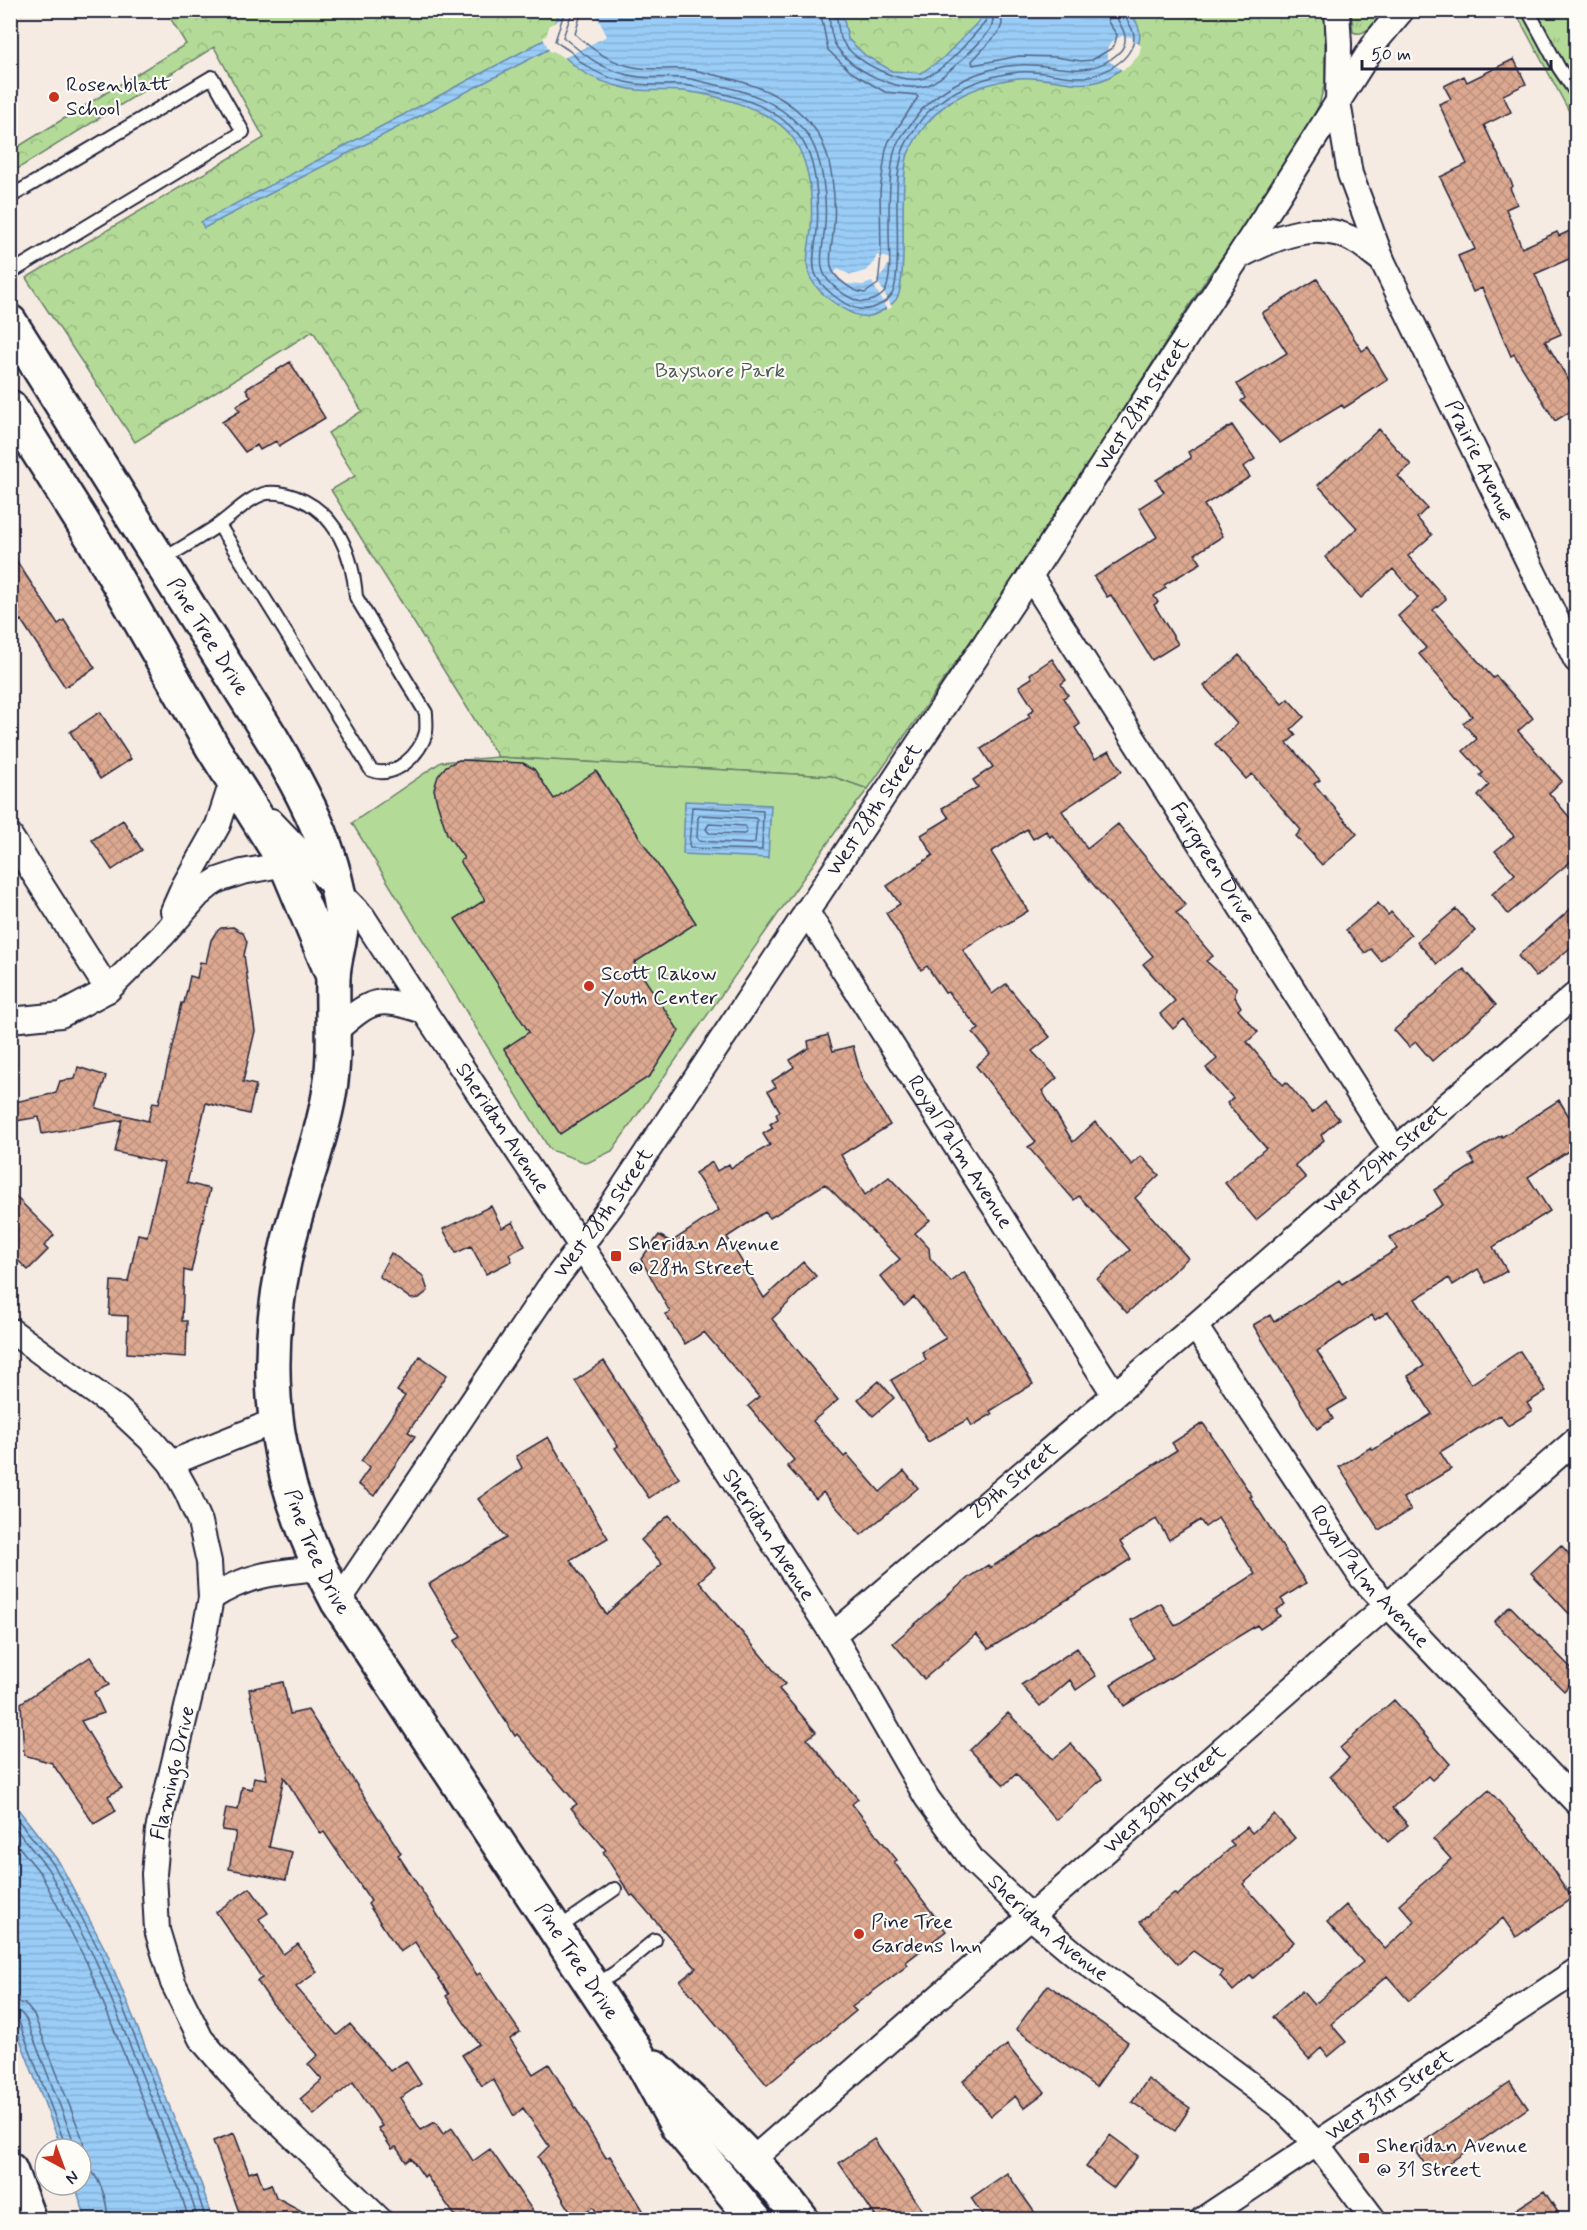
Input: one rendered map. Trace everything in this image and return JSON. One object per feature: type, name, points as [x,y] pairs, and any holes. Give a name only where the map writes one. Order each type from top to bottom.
[{"type":"main road","name":"Pine Tree Drive","points":[[10,322],[257,713],[290,770],[320,833],[339,893],[342,921],[333,976],[335,1030],[333,1064],[324,1119],[293,1225],[279,1288],[273,1356],[275,1421],[293,1504],[320,1568],[338,1602],[634,2048],[678,2127],[755,2220]]},
{"type":"main road","name":"Pine Tree Drive","points":[[10,407],[95,542],[233,779],[286,864],[333,976]]},
{"type":"main road","name":"Pine Tree Drive","points":[[634,2048],[700,2108],[752,2160],[802,2220]]},
{"type":"street","name":"Prairie Avenue","points":[[1337,10],[1338,102],[1350,174],[1382,261],[1576,660]]},
{"type":"street","name":"West 28th Street","points":[[338,1602],[542,1299],[611,1206],[1030,576],[1377,40],[1402,10]]},
{"type":"street","name":"Prairie Avenue","points":[[1238,258],[1286,234],[1312,231],[1337,234],[1358,242],[1382,261]]},
{"type":"street","name":"Fairgreen Drive","points":[[1030,576],[1395,1150]]},
{"type":"street","name":"Sheridan Avenue","points":[[233,779],[363,917],[581,1245],[833,1635],[927,1798],[974,1862],[1030,1917],[1075,1954],[1281,2107],[1316,2143],[1374,2220]]},
{"type":"street","points":[[163,935],[185,884],[218,825],[233,779]]},
{"type":"street","points":[[10,836],[108,990]]},
{"type":"street","points":[[10,1020],[61,1015],[108,990],[163,935],[198,895],[218,880],[242,872],[286,864]]},
{"type":"street","name":"Royal Palm Avenue","points":[[806,911],[1114,1394]]},
{"type":"street","name":"West 29th Street","points":[[1195,1326],[1576,994]]},
{"type":"street","points":[[335,1030],[362,1008],[376,1002],[399,1003],[424,1011]]},
{"type":"street","name":"Royal Palm Avenue","points":[[1195,1326],[1362,1578],[1576,1802]]},
{"type":"street","name":"29th Street","points":[[833,1635],[1195,1326]]},
{"type":"street","name":"Flamingo Drive","points":[[10,1330],[118,1409],[150,1439],[171,1463],[200,1522],[209,1563],[211,1598],[158,1830],[154,1874],[157,1930],[174,1983],[201,2039],[245,2090],[380,2220]]},
{"type":"street","points":[[171,1463],[275,1421]]},
{"type":"street","name":"West 30th Street","points":[[752,2160],[1576,1440]]},
{"type":"street","points":[[211,1598],[228,1587],[268,1573],[320,1568]]},
{"type":"street","name":"West 31st Street","points":[[1202,2220],[1576,1971]]},
{"type":"lane","points":[[1530,10],[1559,68],[1576,93]]},
{"type":"lane","points":[[10,197],[212,77],[243,132],[10,273]]},
{"type":"lane","points":[[161,561],[219,525],[247,503],[268,493],[287,494],[307,501],[339,533],[355,576],[356,597],[426,713],[426,732],[418,749],[406,763],[386,773],[371,771],[219,525]]},
{"type":"lane","points":[[555,1930],[615,1889]]},
{"type":"lane","points":[[593,1987],[655,1941]]},
{"type":"green space","points":[[1384,10],[1362,33],[1353,32],[1351,11]]},
{"type":"green space","name":"Bayshore Park","points":[[166,11],[1325,11],[1325,83],[1319,105],[1307,129],[1267,195],[1209,275],[1019,571],[868,789],[831,776],[498,757],[331,490],[355,476],[328,433],[362,411],[313,331],[135,442],[26,278],[264,138],[214,47],[11,173],[11,151],[186,44]]},
{"type":"green space","points":[[1515,11],[1576,11],[1576,124]]},
{"type":"green space","name":"Scott Rakow Youth Center","points":[[498,757],[831,776],[868,789],[612,1151],[587,1163],[550,1150],[352,823],[441,762]]},
{"type":"water","points":[[560,11],[842,11],[848,39],[866,56],[892,71],[921,73],[942,59],[979,21],[979,11],[1126,11],[1135,21],[1139,31],[1139,42],[1135,53],[1127,63],[1107,78],[1096,82],[1067,83],[1038,78],[1001,81],[960,96],[934,116],[917,137],[907,159],[903,197],[903,261],[899,292],[895,301],[888,307],[869,316],[854,314],[837,304],[820,291],[810,277],[807,259],[812,218],[810,185],[801,153],[787,131],[762,113],[713,96],[683,91],[640,90],[608,83],[580,70],[553,47],[204,228],[201,222],[548,38]]},
{"type":"water","points":[[685,801],[771,805],[768,858],[683,854]]},
{"type":"water","points":[[11,1800],[59,1862],[107,1953],[202,2186],[212,2219],[86,2219],[79,2197],[93,2197],[93,2137],[57,2137],[11,2016]]},
{"type":"pier","points":[[577,11],[594,11],[607,36],[564,58],[553,51],[550,52],[543,38],[550,25]]},
{"type":"pier","points":[[1122,36],[1131,37],[1141,46],[1139,55],[1122,70],[1109,61],[1106,51],[1112,41]]},
{"type":"pier","points":[[877,255],[891,259],[877,280],[892,307],[887,310],[872,282],[863,285],[847,284],[833,274],[838,269],[851,275],[866,271],[873,264]]},
{"type":"building","points":[[1514,59],[1526,84],[1503,95],[1511,112],[1484,125],[1513,186],[1510,188],[1517,204],[1506,209],[1522,248],[1557,232],[1559,236],[1576,228],[1576,256],[1535,274],[1561,334],[1545,341],[1576,392],[1576,408],[1555,421],[1514,354],[1511,356],[1482,288],[1473,292],[1458,256],[1475,249],[1440,177],[1467,164],[1439,104],[1451,99],[1444,86],[1464,76],[1467,82]]},
{"type":"building","points":[[1317,279],[1362,351],[1368,347],[1388,380],[1344,408],[1342,405],[1280,443],[1241,401],[1245,398],[1237,384],[1287,353],[1262,313]]},
{"type":"building","points":[[290,362],[325,418],[279,446],[276,441],[260,450],[257,445],[245,452],[222,422],[240,411],[236,406],[251,397],[246,389]]},
{"type":"building","points":[[1232,425],[1255,459],[1243,467],[1250,477],[1204,505],[1223,536],[1195,554],[1201,563],[1164,585],[1166,588],[1154,596],[1158,602],[1154,605],[1178,644],[1152,660],[1111,595],[1107,597],[1094,577],[1157,537],[1139,508],[1164,492],[1156,480],[1191,458],[1188,452]]},
{"type":"building","points":[[1379,429],[1411,465],[1398,476],[1427,508],[1417,518],[1432,535],[1408,556],[1446,599],[1433,610],[1493,678],[1496,676],[1533,718],[1518,731],[1562,781],[1549,793],[1576,825],[1576,857],[1508,914],[1492,894],[1515,874],[1495,851],[1514,836],[1478,796],[1489,785],[1480,775],[1483,773],[1463,751],[1477,739],[1463,723],[1472,716],[1419,654],[1426,648],[1398,616],[1418,598],[1393,569],[1361,598],[1325,557],[1357,528],[1318,485]]},
{"type":"building","points":[[10,551],[58,624],[64,620],[95,668],[65,687],[21,620],[10,626]]},
{"type":"building","points":[[1239,655],[1282,704],[1288,699],[1304,717],[1291,729],[1296,735],[1287,743],[1320,780],[1314,784],[1357,834],[1322,865],[1296,836],[1301,830],[1252,774],[1246,779],[1215,744],[1237,724],[1204,686]]},
{"type":"building","points":[[1052,659],[1066,680],[1061,684],[1068,695],[1063,698],[1080,724],[1075,728],[1095,759],[1109,751],[1122,771],[1062,811],[1087,849],[1118,824],[1186,906],[1176,913],[1213,956],[1206,961],[1236,987],[1235,997],[1241,1007],[1238,1010],[1258,1032],[1247,1042],[1283,1085],[1286,1082],[1312,1113],[1325,1102],[1339,1119],[1321,1135],[1324,1140],[1295,1165],[1306,1178],[1256,1220],[1225,1183],[1266,1148],[1227,1103],[1233,1098],[1206,1068],[1217,1059],[1184,1019],[1173,1029],[1160,1014],[1175,1001],[1143,964],[1153,956],[1052,835],[1050,837],[1046,831],[1033,839],[1027,829],[991,852],[1028,911],[1002,927],[1001,925],[963,950],[992,994],[1006,984],[1050,1037],[1032,1051],[1057,1078],[1042,1091],[1073,1142],[1095,1122],[1132,1165],[1141,1156],[1159,1175],[1135,1198],[1188,1258],[1127,1313],[1097,1279],[1130,1250],[1079,1196],[1074,1200],[1028,1147],[1036,1142],[976,1066],[990,1054],[973,1033],[979,1029],[948,992],[945,993],[927,966],[921,970],[886,913],[900,904],[887,886],[933,855],[921,835],[949,818],[942,808],[978,787],[973,780],[993,767],[981,749],[1030,717],[1028,714],[1034,709],[1019,686],[1032,678],[1030,674]]},
{"type":"building","points":[[100,712],[131,759],[100,779],[70,732]]},
{"type":"building","name":"Scott Rakow Youth Center","points":[[459,760],[523,763],[534,769],[554,799],[596,771],[696,923],[634,963],[679,1031],[650,1076],[560,1134],[504,1049],[529,1032],[455,919],[485,900],[460,861],[464,858],[447,834],[434,789],[438,776],[446,766]]},
{"type":"building","points":[[123,820],[142,850],[112,870],[92,840]]},
{"type":"building","points":[[1378,903],[1388,915],[1391,912],[1411,935],[1381,961],[1371,949],[1365,953],[1346,930]]},
{"type":"building","points":[[1576,904],[1576,943],[1536,977],[1518,956]]},
{"type":"building","points":[[1456,909],[1475,931],[1437,964],[1417,942]]},
{"type":"building","points":[[233,927],[243,933],[247,942],[244,955],[255,1031],[243,1082],[256,1085],[249,1114],[206,1103],[187,1183],[210,1189],[191,1272],[184,1270],[182,1321],[187,1321],[186,1357],[127,1353],[128,1316],[109,1315],[111,1281],[128,1282],[138,1234],[147,1236],[164,1163],[115,1152],[122,1120],[42,1134],[39,1117],[10,1122],[10,1103],[56,1093],[60,1081],[75,1079],[78,1067],[106,1076],[96,1108],[148,1121],[153,1102],[159,1103],[190,976],[197,978],[200,962],[206,963],[211,940],[216,932],[221,928]]},
{"type":"building","points":[[1464,969],[1496,1005],[1432,1061],[1416,1042],[1409,1047],[1394,1030]]},
{"type":"building","points":[[828,1035],[833,1051],[853,1046],[862,1079],[890,1125],[841,1155],[865,1195],[889,1177],[930,1220],[915,1233],[929,1248],[930,1258],[951,1282],[964,1272],[1033,1384],[990,1411],[992,1414],[972,1426],[968,1419],[928,1442],[891,1380],[926,1360],[922,1352],[946,1338],[914,1297],[904,1306],[880,1276],[900,1259],[825,1184],[770,1218],[765,1212],[727,1237],[764,1298],[803,1262],[816,1276],[772,1319],[838,1400],[813,1421],[844,1457],[847,1454],[880,1492],[904,1471],[918,1488],[861,1535],[823,1492],[816,1499],[787,1466],[794,1460],[748,1406],[759,1397],[704,1332],[685,1344],[665,1314],[670,1312],[641,1259],[659,1235],[671,1242],[719,1210],[695,1173],[712,1162],[717,1171],[729,1164],[731,1168],[770,1145],[763,1134],[773,1128],[770,1124],[778,1119],[776,1114],[780,1111],[768,1091],[776,1087],[772,1081],[794,1067],[790,1060],[809,1048],[808,1041]]},
{"type":"building","points":[[1559,1100],[1576,1128],[1576,1146],[1528,1177],[1550,1211],[1493,1247],[1507,1271],[1486,1283],[1478,1269],[1453,1285],[1449,1278],[1415,1299],[1471,1384],[1520,1351],[1546,1391],[1527,1403],[1532,1411],[1508,1426],[1500,1415],[1440,1452],[1451,1469],[1403,1498],[1411,1510],[1379,1530],[1339,1467],[1371,1447],[1373,1450],[1432,1414],[1408,1376],[1424,1366],[1388,1312],[1375,1320],[1372,1315],[1317,1351],[1346,1399],[1328,1410],[1333,1419],[1317,1429],[1253,1325],[1270,1315],[1274,1322],[1339,1280],[1342,1284],[1397,1249],[1390,1237],[1443,1205],[1434,1190],[1475,1164],[1469,1155],[1501,1135],[1502,1137]]},
{"type":"building","points":[[10,1191],[54,1235],[44,1246],[48,1250],[28,1270],[10,1253]]},
{"type":"building","points":[[491,1206],[502,1228],[513,1222],[525,1246],[509,1254],[512,1261],[486,1274],[471,1246],[456,1253],[443,1229]]},
{"type":"building","points":[[391,1253],[423,1276],[428,1291],[419,1298],[411,1299],[379,1276]]},
{"type":"building","points":[[420,1356],[447,1375],[408,1432],[415,1436],[374,1496],[358,1484],[370,1467],[361,1461],[405,1396],[397,1391]]},
{"type":"building","points":[[604,1361],[679,1478],[649,1498],[615,1448],[618,1446],[575,1381]]},
{"type":"building","points":[[879,1381],[894,1398],[873,1416],[858,1399]]},
{"type":"building","points":[[1203,1423],[1306,1583],[1281,1599],[1285,1604],[1276,1610],[1280,1616],[1260,1629],[1257,1625],[1124,1706],[1111,1684],[1153,1658],[1131,1620],[1161,1603],[1175,1626],[1255,1574],[1218,1518],[1205,1527],[1200,1520],[1169,1540],[1156,1519],[1120,1542],[1131,1559],[989,1649],[976,1634],[924,1679],[893,1643],[969,1577],[988,1565],[990,1568],[1041,1537],[1177,1450],[1172,1443]]},
{"type":"building","points":[[548,1437],[608,1538],[570,1560],[606,1614],[662,1564],[641,1540],[669,1515],[715,1567],[699,1581],[785,1684],[779,1689],[816,1732],[807,1739],[858,1799],[852,1804],[897,1860],[894,1862],[946,1931],[906,1962],[908,1965],[852,2007],[856,2011],[767,2085],[680,1981],[696,1968],[633,1895],[631,1896],[603,1852],[606,1850],[571,1808],[577,1804],[517,1734],[515,1736],[454,1641],[461,1637],[429,1584],[506,1538],[478,1499],[522,1468],[516,1456]]},
{"type":"building","points":[[1561,1545],[1576,1562],[1576,1621],[1531,1573]]},
{"type":"building","points":[[1510,1606],[1576,1673],[1576,1678],[1564,1691],[1494,1622]]},
{"type":"building","points":[[1077,1648],[1096,1676],[1076,1690],[1070,1680],[1040,1706],[1021,1685]]},
{"type":"building","points":[[90,1657],[109,1685],[94,1692],[104,1713],[81,1721],[122,1788],[108,1796],[116,1811],[94,1824],[52,1763],[24,1755],[21,1703]]},
{"type":"building","points":[[283,1682],[290,1714],[308,1710],[401,1853],[398,1855],[477,1975],[480,1973],[520,2032],[510,2039],[533,2074],[549,2064],[606,2158],[610,2156],[649,2220],[603,2220],[593,2207],[575,2219],[538,2157],[549,2146],[523,2108],[514,2116],[493,2079],[482,2086],[462,2055],[479,2044],[446,1996],[449,1994],[415,1942],[400,1952],[368,1904],[371,1901],[324,1832],[321,1834],[284,1777],[269,1847],[292,1852],[286,1880],[229,1869],[236,1832],[222,1830],[226,1808],[238,1810],[242,1787],[252,1789],[254,1777],[267,1779],[249,1689]]},
{"type":"building","points":[[1394,1700],[1450,1764],[1432,1780],[1428,1776],[1393,1808],[1408,1825],[1388,1842],[1330,1776],[1349,1758],[1340,1748]]},
{"type":"building","points":[[1008,1713],[1053,1759],[1071,1744],[1102,1779],[1056,1820],[1016,1774],[1004,1785],[970,1750]]},
{"type":"building","points":[[1489,1790],[1535,1843],[1572,1898],[1516,1937],[1503,1918],[1409,2001],[1387,1976],[1331,2024],[1346,2042],[1328,2057],[1321,2048],[1309,2059],[1272,2017],[1302,1991],[1314,2005],[1363,1962],[1327,1922],[1346,1905],[1385,1949],[1415,1922],[1399,1904],[1451,1859],[1433,1839]]},
{"type":"building","points":[[1274,1814],[1295,1838],[1243,1884],[1294,1942],[1253,1978],[1251,1975],[1233,1991],[1220,1976],[1223,1972],[1193,1951],[1178,1964],[1140,1922],[1174,1893],[1177,1896],[1234,1845],[1230,1841],[1247,1827],[1252,1833]]},
{"type":"building","points":[[250,1888],[268,1913],[259,1919],[283,1954],[298,1944],[317,1972],[296,1987],[337,2035],[350,2024],[390,2071],[406,2061],[421,2084],[400,2098],[421,2130],[435,2122],[443,2134],[452,2128],[473,2161],[490,2149],[539,2220],[458,2220],[411,2158],[406,2162],[396,2147],[392,2149],[378,2128],[382,2126],[353,2082],[314,2115],[300,2099],[322,2080],[308,2064],[318,2055],[272,2003],[257,1981],[262,1978],[216,1912]]},
{"type":"building","points":[[1048,1985],[1128,2042],[1096,2087],[1016,2029]]},
{"type":"building","points":[[1007,2045],[1045,2092],[1024,2108],[1015,2096],[991,2116],[963,2081]]},
{"type":"building","points":[[1148,2079],[1190,2108],[1175,2131],[1132,2102]]},
{"type":"building","points":[[1510,2082],[1528,2108],[1432,2175],[1414,2148]]},
{"type":"building","points":[[234,2133],[249,2173],[257,2170],[263,2187],[271,2184],[276,2197],[318,2220],[265,2220],[262,2213],[249,2217],[239,2212],[213,2141]]},
{"type":"building","points":[[1110,2135],[1138,2156],[1114,2188],[1086,2167]]},
{"type":"building","points":[[874,2139],[929,2220],[878,2220],[839,2163]]},
{"type":"building","points":[[1007,2173],[1040,2220],[986,2220],[971,2198]]},
{"type":"building","points":[[1544,2191],[1563,2220],[1500,2220]]},
{"type":"place","name":"Rosenblatt School","points":[[54,97]]},
{"type":"place","name":"Scott Rakow Youth Center","points":[[589,986]]},
{"type":"place","name":"Sheridan Avenue @ 28th Street","points":[[616,1256]]},
{"type":"place","name":"Pine Tree Gardens Inn","points":[[859,1934]]},
{"type":"place","name":"Sheridan Avenue @ 31 Street","points":[[1364,2158]]}]
